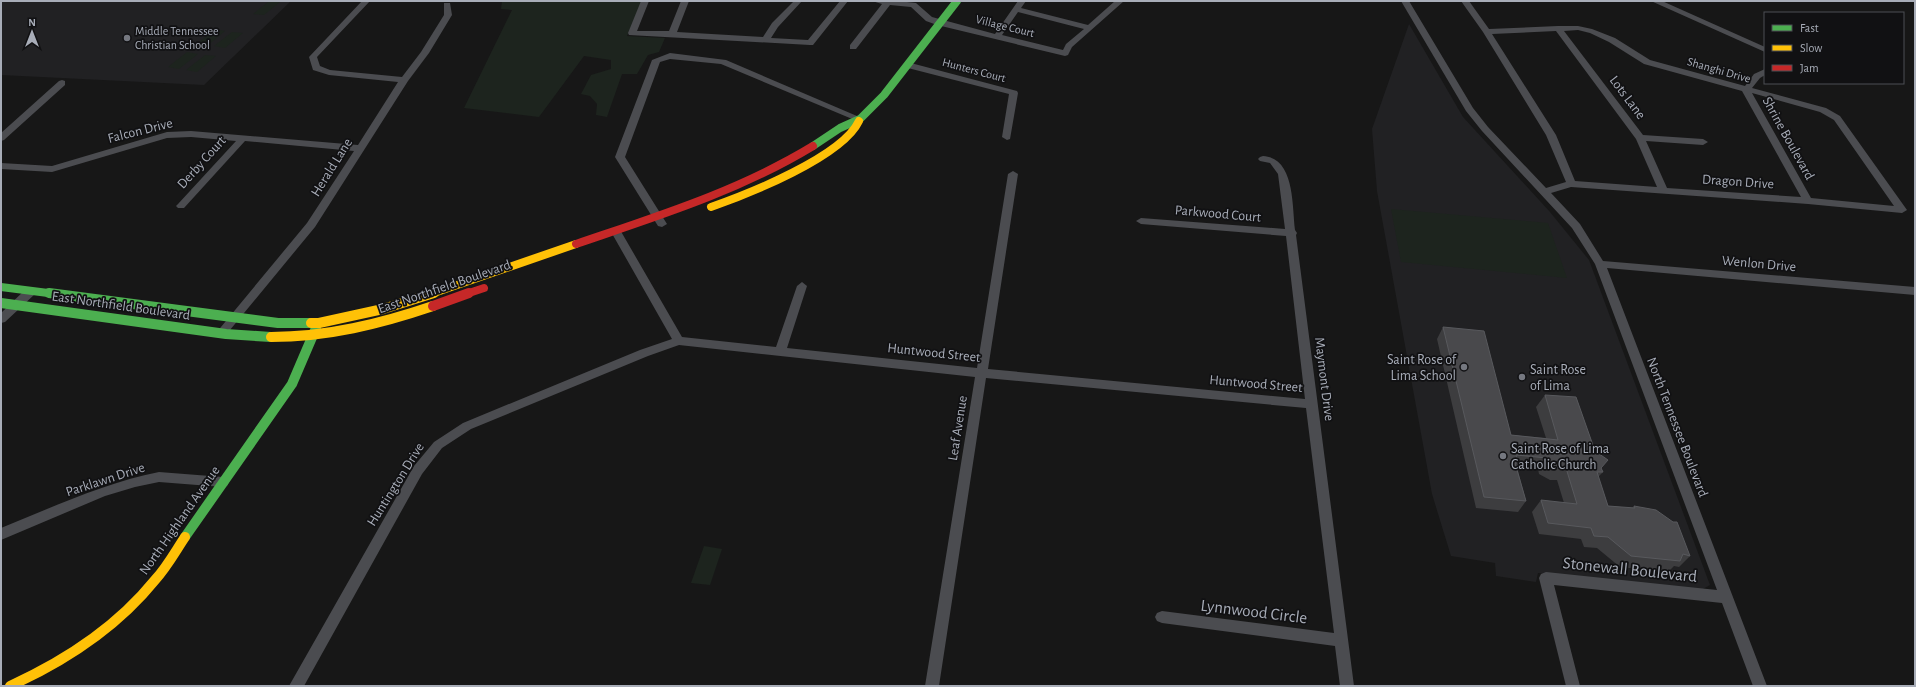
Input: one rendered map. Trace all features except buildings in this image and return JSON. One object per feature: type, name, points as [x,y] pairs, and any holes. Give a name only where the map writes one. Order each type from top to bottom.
[{"type":"main road","name":"East Northfield Boulevard","points":[[616,237],[655,215],[708,197],[757,177],[800,155],[840,128],[860,119],[884,95],[957,1]]},
{"type":"main road","name":"East Northfield Boulevard","points":[[1,287],[233,318],[278,323],[319,323],[382,309],[662,224],[755,191],[790,174],[824,154],[856,129],[860,119]]},
{"type":"main road","name":"East Northfield Boulevard","points":[[1,302],[221,333],[268,337],[312,337],[355,330],[400,318],[496,284]]},
{"type":"main road","name":"North Highland Avenue","points":[[10,686],[34,676],[81,647],[122,614],[154,582],[292,384],[319,323]]},
{"type":"street","points":[[366,1],[312,57],[316,68],[329,72],[404,80]]},
{"type":"street","points":[[645,1],[632,33],[672,34],[810,43],[844,1]]},
{"type":"street","points":[[672,34],[685,1]]},
{"type":"street","points":[[765,40],[775,25],[798,1]]},
{"type":"street","name":"Village Court","points":[[876,1],[913,5],[930,19],[940,23],[1065,53],[1069,46],[1090,28]]},
{"type":"street","points":[[997,36],[1022,1]]},
{"type":"street","points":[[1016,9],[1090,28],[1120,1]]},
{"type":"street","name":"North Tennessee Boulevard","points":[[1405,1],[1469,109],[1485,130],[1576,226],[1600,264],[1760,686]]},
{"type":"street","points":[[1465,1],[1487,32],[1551,135],[1571,184],[1544,192]]},
{"type":"street","points":[[1655,1],[1764,50]]},
{"type":"street","points":[[853,47],[888,2]]},
{"type":"street","name":"Herald Lane","points":[[221,333],[311,225],[404,80],[425,53],[448,15],[447,5]]},
{"type":"street","name":"Shanghi Drive","points":[[1487,32],[1558,28],[1578,28],[1592,31],[1612,40],[1647,62],[1823,110],[1837,118],[1902,210]]},
{"type":"street","name":"Lots Lane","points":[[1558,28],[1640,138],[1663,190]]},
{"type":"street","points":[[662,224],[620,157],[656,60],[670,56],[723,62],[860,119]]},
{"type":"street","name":"Hunters Court","points":[[907,65],[1014,93],[1007,137]]},
{"type":"street","name":"Shrine Boulevard","points":[[1764,72],[1757,76],[1746,90],[1808,201]]},
{"type":"street","points":[[1,138],[62,83]]},
{"type":"street","name":"Falcon Drive","points":[[1,166],[52,169],[167,135],[191,134],[359,148]]},
{"type":"street","name":"Derby Court","points":[[181,206],[242,138]]},
{"type":"street","points":[[1640,138],[1703,142]]},
{"type":"street","name":"Maymont Drive","points":[[1263,159],[1271,159],[1279,166],[1283,174],[1292,234],[1347,686]]},
{"type":"street","name":"Leaf Avenue","points":[[932,686],[1013,174]]},
{"type":"street","name":"Dragon Drive","points":[[1571,184],[1808,201],[1902,210]]},
{"type":"street","name":"Parkwood Court","points":[[1141,221],[1292,234]]},
{"type":"street","points":[[616,237],[679,341]]},
{"type":"street","name":"Wenlon Drive","points":[[1600,264],[1915,290]]},
{"type":"street","points":[[780,353],[802,286]]},
{"type":"street","points":[[1,319],[31,291]]},
{"type":"street","name":"Huntwood Street","points":[[679,341],[780,353],[981,373],[1313,404]]},
{"type":"street","name":"Huntington Drive","points":[[296,686],[418,470],[438,446],[467,426],[644,353],[679,341]]},
{"type":"street","name":"Parklawn Drive","points":[[1,534],[102,492],[135,482],[159,478],[223,482]]},
{"type":"street","name":"Stonewall Boulevard","points":[[1573,686],[1546,578],[1726,597]]},
{"type":"street","name":"Lynnwood Circle","points":[[1162,617],[1341,640]]},
{"type":"shaded area","name":"Middle Tennessee Christian School","points":[[1,1],[291,1],[204,85],[1,75]]},
{"type":"shaded area","points":[[269,1],[280,2],[264,15],[253,14]]},
{"type":"shaded area","points":[[502,1],[642,1],[627,36],[665,38],[659,52],[648,55],[637,74],[622,74],[607,117],[596,115],[597,104],[590,96],[581,94],[591,75],[611,69],[611,60],[584,56],[539,117],[464,108],[512,10],[501,9]]},
{"type":"shaded area","name":"Saint Rose of Lima","points":[[1409,24],[1463,117],[1550,212],[1589,260],[1710,585],[1703,589],[1538,573],[1536,582],[1496,576],[1495,563],[1451,556],[1432,494],[1377,191],[1372,129]]},
{"type":"shaded area","points":[[215,29],[225,31],[207,46],[197,44]]},
{"type":"shaded area","points":[[232,32],[243,33],[225,48],[214,46]]},
{"type":"shaded area","points":[[187,52],[198,54],[179,69],[168,67]]},
{"type":"shaded area","points":[[205,55],[216,56],[197,72],[186,70]]},
{"type":"shaded area","points":[[1391,209],[1548,223],[1567,278],[1401,262]]},
{"type":"shaded area","points":[[704,546],[722,549],[710,585],[691,583]]},
{"type":"traffic: fast","points":[[813,146],[840,128],[860,119],[884,95],[957,1]]},
{"type":"traffic: fast","points":[[1,287],[278,323],[311,323]]},
{"type":"traffic: fast","points":[[1,303],[226,334],[271,337]]},
{"type":"traffic: fast","points":[[185,537],[292,384],[316,328]]},
{"type":"traffic: slow","points":[[711,207],[777,180],[809,163],[848,136],[859,121]]},
{"type":"traffic: slow","points":[[311,323],[319,323],[383,309],[438,292],[576,244]]},
{"type":"traffic: slow","points":[[271,337],[312,336],[333,333],[393,319],[433,306]]},
{"type":"traffic: slow","points":[[10,686],[30,677],[69,655],[106,629],[154,582],[185,537]]},
{"type":"traffic: jam","points":[[576,244],[667,213],[727,190],[785,163],[813,146]]},
{"type":"traffic: jam","points":[[433,306],[484,288]]},
{"type":"place","name":"Middle Tennessee Christian School","points":[[127,38]]},
{"type":"place","name":"Saint Rose of Lima School","points":[[1464,367]]},
{"type":"place","name":"Saint Rose of Lima","points":[[1522,377]]},
{"type":"place","name":"Saint Rose of Lima Catholic Church","points":[[1503,456]]}]
